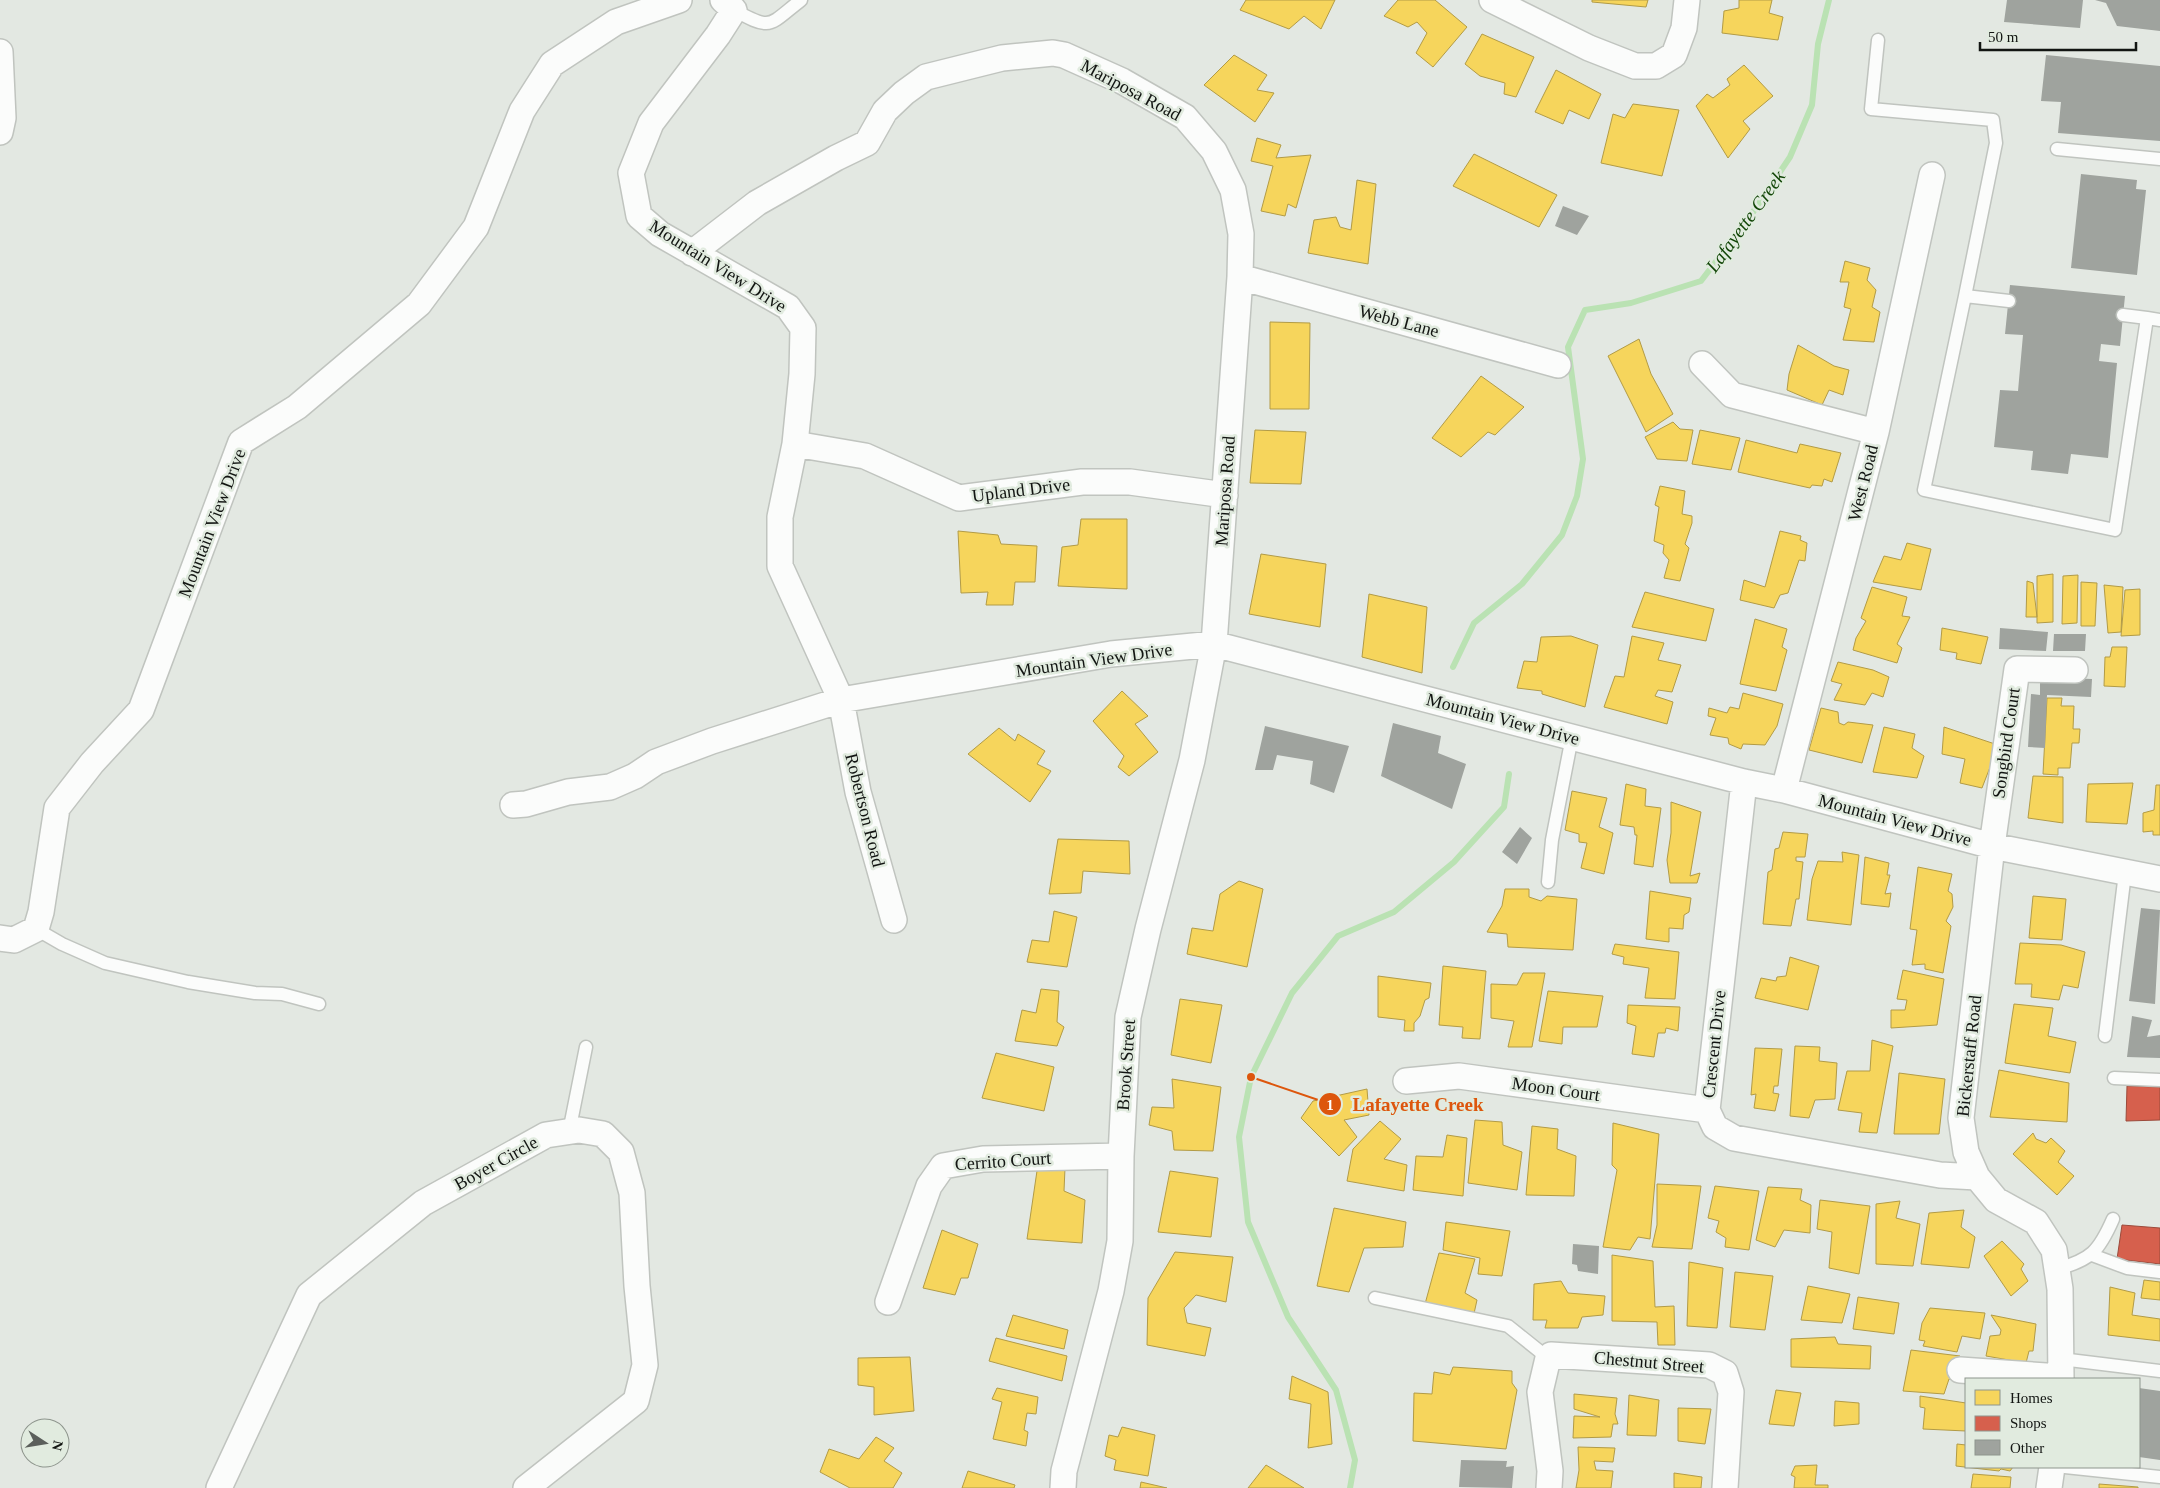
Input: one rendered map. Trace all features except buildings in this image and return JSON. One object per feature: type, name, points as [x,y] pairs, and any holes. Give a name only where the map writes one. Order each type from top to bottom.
[{"type":"street","name":"Mountain View Drive","points":[[36,928],[57,808],[92,763],[141,710],[241,442],[297,407],[419,304],[476,227],[522,111],[552,64],[616,22],[680,0]]},
{"type":"street","points":[[1492,0],[1589,48],[1635,66],[1656,66],[1674,55],[1684,28],[1687,0]]},
{"type":"street","name":"Mountain View Drive","points":[[728,5],[718,35],[652,123],[631,174],[639,216],[660,234],[788,307],[803,328],[802,374],[795,444],[780,518],[780,566],[840,700],[1111,654],[1214,644],[1572,738],[1744,782],[1784,790],[1992,846],[2160,880]]},
{"type":"street","points":[[0,52],[3,118],[0,132]]},
{"type":"street","name":"Mariposa Road","points":[[692,253],[757,203],[836,158],[867,143],[885,111],[904,93],[926,77],[1002,58],[1053,53],[1064,55],[1122,81],[1185,117],[1214,151],[1232,190],[1241,234],[1240,277],[1214,644]]},
{"type":"street","name":"West Road","points":[[1784,790],[1876,432],[1932,175]]},
{"type":"street","name":"Webb Lane","points":[[1240,277],[1558,365]]},
{"type":"street","points":[[1702,364],[1732,395],[1876,432]]},
{"type":"street","name":"Upland Drive","points":[[795,444],[865,456],[959,498],[1082,482],[1130,482],[1225,496]]},
{"type":"street","name":"Brook Street","points":[[1063,1488],[1064,1471],[1111,1291],[1120,1241],[1121,1156],[1128,1017],[1148,929],[1192,760],[1214,644]]},
{"type":"street","name":"Songbird Court","points":[[1992,846],[2017,668],[2075,670]]},
{"type":"street","points":[[513,805],[526,804],[568,792],[610,787],[635,776],[656,762],[712,741],[840,700]]},
{"type":"street","name":"Robertson Road","points":[[840,700],[858,792],[894,920]]},
{"type":"street","name":"Crescent Drive","points":[[1744,782],[1707,1110],[1715,1127],[1734,1138],[1940,1175],[1977,1177]]},
{"type":"street","name":"Bickerstaff Road","points":[[1992,846],[1961,1118],[1966,1152],[1977,1177],[1996,1200],[2036,1222],[2054,1250],[2060,1290],[2061,1372]]},
{"type":"street","points":[[0,938],[14,940],[36,928]]},
{"type":"street","name":"Moon Court","points":[[1406,1081],[1459,1076],[1707,1110]]},
{"type":"street","name":"Boyer Circle","points":[[218,1488],[309,1295],[422,1203],[546,1135],[579,1130],[603,1134],[621,1152],[632,1193],[637,1286],[645,1365],[636,1401],[526,1488]]},
{"type":"street","name":"Cerrito Court","points":[[888,1302],[929,1186],[943,1166],[983,1159],[1121,1156]]},
{"type":"street","name":"Chestnut Street","points":[[1548,1358],[1551,1355],[1708,1365],[1725,1373],[1731,1392],[1726,1488]]},
{"type":"street","points":[[1548,1358],[1540,1392],[1550,1471],[1549,1488]]},
{"type":"street","points":[[1960,1370],[2061,1372]]},
{"type":"street","points":[[2050,1488],[2052,1468]]},
{"type":"lane","points":[[728,5],[760,24],[773,23],[801,0]]},
{"type":"lane","points":[[1878,40],[1871,109],[1993,120],[1996,143],[1924,490],[2115,530],[2154,319],[2123,315]]},
{"type":"lane","points":[[2057,149],[2160,159]]},
{"type":"lane","points":[[1964,296],[2008,301]]},
{"type":"lane","points":[[1548,882],[1552,840],[1572,738]]},
{"type":"lane","points":[[2105,1036],[2125,872]]},
{"type":"lane","points":[[36,928],[62,944],[105,963],[188,982],[255,993],[282,994],[319,1004]]},
{"type":"lane","points":[[569,1132],[586,1047]]},
{"type":"lane","points":[[2114,1078],[2160,1080]]},
{"type":"lane","points":[[2057,1269],[2078,1264],[2092,1255],[2113,1219]]},
{"type":"lane","points":[[2092,1255],[2127,1268],[2160,1272]]},
{"type":"lane","points":[[1375,1298],[1508,1326],[1548,1358]]},
{"type":"lane","points":[[2061,1372],[2160,1371]]},
{"type":"lane","points":[[2074,1468],[2160,1477]]},
{"type":"waterway","name":"Lafayette Creek","points":[[1453,667],[1474,623],[1522,584],[1562,535],[1577,496],[1583,459],[1568,347],[1585,310],[1631,303],[1701,281],[1747,221],[1790,157],[1812,105],[1818,44],[1829,0]]},
{"type":"waterway","name":"Lafayette Creek","points":[[1350,1488],[1355,1460],[1336,1390],[1288,1317],[1248,1222],[1239,1137],[1251,1077],[1292,993],[1338,936],[1394,912],[1454,862],[1504,807],[1509,774]]},
{"type":"place","name":"Lafayette Creek","points":[[1251,1077]]}]
